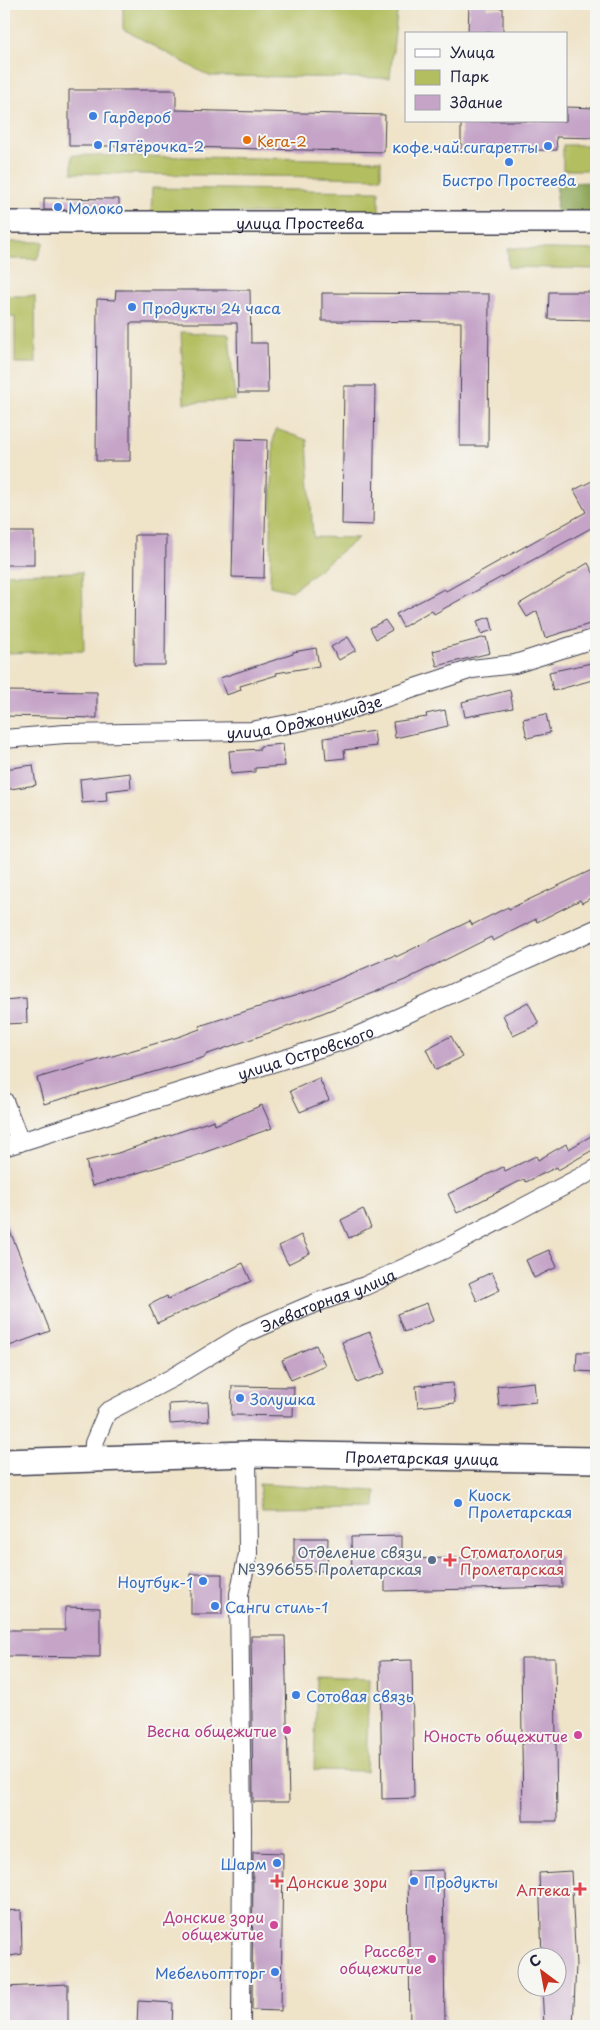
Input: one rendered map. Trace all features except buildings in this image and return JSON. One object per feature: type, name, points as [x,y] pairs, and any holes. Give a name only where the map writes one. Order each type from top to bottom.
[{"type":"main road","name":"Пролетарская улица","points":[[4,1462],[247,1454],[596,1460]]},
{"type":"street","name":"улица Простеева","points":[[4,222],[596,222]]},
{"type":"street","name":"улица Орджоникидзе","points":[[4,738],[65,734],[251,731],[330,716],[472,669],[515,664],[596,638]]},
{"type":"street","name":"улица Островского","points":[[12,1144],[355,1037],[596,929]]},
{"type":"street","points":[[4,1101],[12,1144]]},
{"type":"street","name":"Элеваторная улица","points":[[93,1460],[94,1443],[106,1412],[172,1378],[246,1333],[318,1302],[365,1286],[445,1249],[596,1169]]},
{"type":"street","points":[[241,2026],[239,1594],[248,1554],[247,1454]]},
{"type":"green space","points":[[123,4],[398,4],[390,78],[209,76],[123,29]]},
{"type":"green space","points":[[563,145],[596,145],[596,170],[563,170]]},
{"type":"green space","points":[[72,155],[381,160],[381,178],[72,173]]},
{"type":"green space","points":[[596,182],[596,220],[556,221],[557,183]]},
{"type":"green space","points":[[152,188],[379,191],[379,212],[151,214]]},
{"type":"green space","points":[[4,242],[44,242],[37,259],[4,259]]},
{"type":"green space","points":[[508,248],[596,250],[596,269],[508,267]]},
{"type":"green space","points":[[4,296],[35,296],[36,363],[15,363],[15,317],[4,317]]},
{"type":"green space","points":[[181,332],[229,334],[235,400],[184,403]]},
{"type":"green space","points":[[276,429],[307,440],[313,537],[358,538],[292,591],[270,586],[273,442]]},
{"type":"green space","points":[[82,572],[84,651],[4,653],[4,574]]},
{"type":"green space","points":[[259,1484],[376,1491],[375,1507],[262,1508]]},
{"type":"green space","points":[[317,1676],[369,1678],[366,1771],[314,1770]]},
{"type":"place","name":"Гардероб","points":[[93,116]]},
{"type":"place","name":"Кега-2","points":[[247,140]]},
{"type":"place","name":"Пятёрочка-2","points":[[98,145]]},
{"type":"place","name":"кофе.чай.сигаретты","points":[[548,146]]},
{"type":"place","name":"Бистро Простеева","points":[[509,162]]},
{"type":"place","name":"Молоко","points":[[58,207]]},
{"type":"place","name":"Продукты 24 часа","points":[[132,307]]},
{"type":"place","name":"Золушка","points":[[240,1398]]},
{"type":"place","name":"Киоск Пролетарская","points":[[458,1503]]},
{"type":"place","name":"Отделение связи №396655 Пролетарская","points":[[432,1560]]},
{"type":"place","name":"Стоматология Пролетарская","points":[[450,1560]]},
{"type":"place","name":"Ноутбук-1","points":[[203,1581]]},
{"type":"place","name":"Санги стиль-1","points":[[215,1606]]},
{"type":"place","name":"Сотовая связь","points":[[296,1695]]},
{"type":"place","name":"Весна общежитие","points":[[287,1730]]},
{"type":"place","name":"Юность общежитие","points":[[578,1735]]},
{"type":"place","name":"Шарм","points":[[277,1863]]},
{"type":"place","name":"Донские зори","points":[[277,1881]]},
{"type":"place","name":"Продукты","points":[[414,1881]]},
{"type":"place","name":"Аптека","points":[[580,1889]]},
{"type":"place","name":"Донские зори общежитие","points":[[274,1925]]},
{"type":"place","name":"Рассвет общежитие","points":[[432,1959]]},
{"type":"place","name":"Мебельоптторг","points":[[275,1972]]}]
